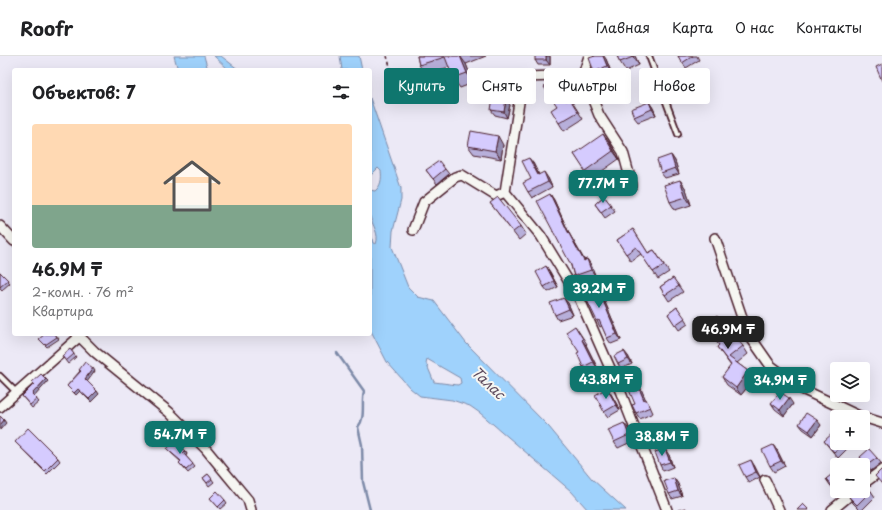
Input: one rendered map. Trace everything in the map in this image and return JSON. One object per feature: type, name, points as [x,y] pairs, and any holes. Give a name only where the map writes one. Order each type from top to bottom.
[{"type":"street","points":[[585,68],[589,56]]},
{"type":"street","points":[[544,76],[526,77],[520,96],[505,192],[541,236],[580,300],[621,393],[667,510]]},
{"type":"street","points":[[595,104],[599,115],[623,152],[632,185]]},
{"type":"street","points":[[413,230],[424,202],[455,176],[462,175],[496,196],[505,192]]},
{"type":"street","points":[[0,226],[12,239]]},
{"type":"street","points":[[715,238],[747,332],[770,365],[802,388],[848,410]]},
{"type":"street","points":[[0,407],[78,336],[169,412],[205,448],[248,500],[251,510]]},
{"type":"street","points":[[870,419],[882,423]]},
{"type":"street","points":[[870,479],[882,470]]},
{"type":"street","points":[[765,480],[780,510]]},
{"type":"street","points":[[832,510],[847,498]]},
{"type":"lane","points":[[649,56],[678,134]]},
{"type":"lane","points":[[0,376],[16,392]]},
{"type":"path","points":[[387,56],[394,80],[423,72],[421,62]]},
{"type":"water","points":[[174,56],[204,56],[207,68],[177,68]]},
{"type":"water","points":[[214,56],[221,56],[236,68],[227,68]]},
{"type":"water","points":[[340,56],[359,56],[362,68],[342,68]]},
{"type":"water","name":"Талас","points":[[372,104],[401,188],[401,200],[393,231],[392,247],[408,287],[418,297],[434,301],[466,343],[549,427],[592,479],[626,510],[588,510],[571,491],[480,413],[470,406],[452,400],[420,396],[410,388],[387,362],[372,333],[372,239],[373,243],[376,244],[377,237],[372,222],[372,190],[375,191],[380,185],[381,171],[378,168],[372,174]],"holes":[[[427,359],[460,378],[461,383],[458,385],[434,382],[426,363]]]},
{"type":"building","points":[[417,56],[460,56],[467,73],[459,76],[459,68],[449,68],[445,57],[419,65]]},
{"type":"building","points":[[535,56],[546,56],[546,60],[535,60]]},
{"type":"building","points":[[603,56],[607,66],[603,68],[593,68],[589,58]]},
{"type":"building","points":[[617,56],[633,56],[633,57],[620,62]]},
{"type":"building","points":[[678,56],[693,56],[682,63]]},
{"type":"building","points":[[882,64],[882,81],[876,67]]},
{"type":"building","points":[[492,104],[505,104],[504,112],[491,110]]},
{"type":"building","points":[[556,104],[573,104],[578,112],[559,123],[551,110],[557,106]]},
{"type":"building","points":[[644,104],[650,104],[652,109],[634,117],[631,109]]},
{"type":"building","points":[[471,131],[498,136],[495,151],[468,146]]},
{"type":"building","points":[[603,134],[613,151],[585,171],[574,154]]},
{"type":"building","points":[[671,155],[675,168],[661,173],[657,160]]},
{"type":"building","points":[[529,158],[538,175],[544,172],[548,182],[528,192],[523,183],[531,179],[522,161]]},
{"type":"building","points":[[439,161],[445,169],[433,179],[426,170]]},
{"type":"building","points":[[680,180],[686,197],[670,202],[664,185]]},
{"type":"building","points":[[550,194],[567,230],[584,261],[587,259],[591,270],[574,276],[571,265],[537,201]]},
{"type":"building","points":[[604,196],[611,205],[601,212],[595,204]]},
{"type":"building","points":[[498,197],[521,226],[513,232],[490,203]]},
{"type":"building","points":[[633,229],[648,253],[654,250],[664,265],[653,272],[636,247],[626,254],[617,240]]},
{"type":"building","points":[[546,266],[554,281],[544,287],[536,272]]},
{"type":"building","points":[[0,272],[8,280],[0,287]]},
{"type":"building","points":[[673,278],[679,286],[665,295],[660,287]]},
{"type":"building","points":[[595,282],[617,334],[607,338],[599,320],[597,321],[581,288]]},
{"type":"building","points":[[564,298],[569,309],[555,315],[550,303]]},
{"type":"building","points":[[677,307],[685,318],[675,325],[668,314]]},
{"type":"building","points":[[717,316],[743,346],[729,357],[748,371],[736,388],[722,377],[731,365],[717,347],[719,345],[705,326]]},
{"type":"building","points":[[575,326],[583,339],[582,340],[593,362],[583,367],[577,353],[579,352],[566,332]]},
{"type":"building","points":[[43,336],[57,337],[45,345],[39,339]]},
{"type":"building","points":[[70,349],[74,354],[66,361],[62,356]]},
{"type":"building","points":[[624,351],[628,359],[618,364],[614,356]]},
{"type":"building","points":[[85,362],[93,368],[85,379],[97,391],[89,399],[78,389],[74,393],[67,386],[81,371],[79,370]]},
{"type":"building","points":[[41,374],[46,379],[32,394],[37,399],[30,405],[22,396],[34,384],[32,382]]},
{"type":"building","points":[[635,379],[644,400],[646,399],[650,407],[636,413],[632,405],[635,404],[626,383]]},
{"type":"building","points":[[607,388],[616,405],[604,412],[595,395]]},
{"type":"building","points":[[780,392],[789,398],[780,410],[771,403]]},
{"type":"building","points":[[806,413],[817,420],[809,431],[799,424]]},
{"type":"building","points":[[0,416],[4,420],[0,425]]},
{"type":"building","points":[[154,422],[159,425],[154,431],[149,428]]},
{"type":"building","points":[[624,423],[629,435],[614,442],[608,430]]},
{"type":"building","points":[[28,428],[58,458],[45,471],[15,442]]},
{"type":"building","points":[[830,436],[830,448],[824,441]]},
{"type":"building","points":[[174,441],[185,451],[183,453],[193,464],[186,470],[179,463],[181,461],[167,449]]},
{"type":"building","points":[[773,445],[781,461],[770,466],[762,450]]},
{"type":"building","points":[[665,449],[670,462],[660,465],[655,452]]},
{"type":"building","points":[[870,450],[877,458],[870,463],[870,458],[860,457]]},
{"type":"building","points":[[751,460],[756,472],[745,477],[739,465]]},
{"type":"building","points":[[882,469],[882,484],[875,476]]},
{"type":"building","points":[[208,474],[212,479],[207,483],[203,478]]},
{"type":"building","points":[[830,476],[830,483],[826,479]]},
{"type":"building","points":[[674,478],[678,491],[669,494],[664,481]]},
{"type":"building","points":[[217,491],[225,500],[218,507],[210,498]]},
{"type":"building","points":[[850,498],[864,498],[857,505]]},
{"type":"building","points":[[803,504],[809,510],[797,510]]},
{"type":"waterway","points":[[337,353],[364,391],[363,415],[358,427],[362,445],[363,482],[370,510]]}]
